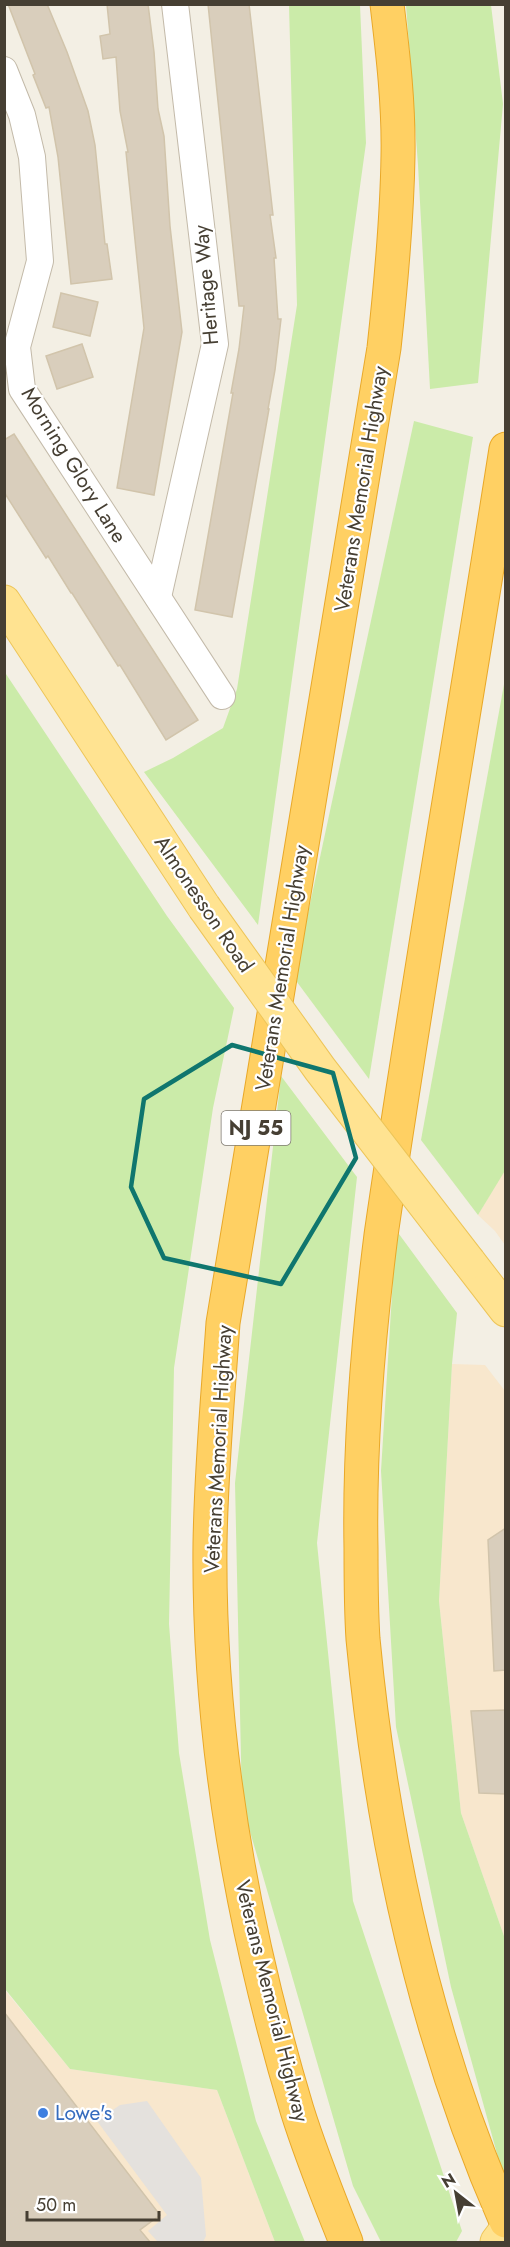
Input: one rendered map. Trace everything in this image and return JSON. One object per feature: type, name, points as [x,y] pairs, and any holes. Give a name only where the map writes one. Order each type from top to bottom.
[{"type":"highway","name":"Veterans Memorial Highway","points":[[346,2242],[298,2110],[257,1960],[238,1865],[217,1701],[210,1544],[223,1323],[384,348],[391,280],[398,154],[393,50],[387,4]]},
{"type":"highway","points":[[506,449],[474,653],[451,780],[381,1235],[372,1304],[360,1505],[363,1637],[383,1802],[403,1899],[439,2042],[474,2142],[506,2221]]},
{"type":"main road","name":"Almonesson Road","points":[[4,602],[204,907],[320,1069],[506,1310]]},
{"type":"main road","points":[[497,2242],[506,2230]]},
{"type":"street","name":"Heritage Way","points":[[158,597],[215,344],[175,4]]},
{"type":"street","name":"Morning Glory Lane","points":[[4,70],[22,115],[32,157],[40,261],[17,347],[22,389],[222,696]]},
{"type":"highlighted area","points":[[232,1045],[333,1073],[356,1158],[281,1284],[164,1258],[131,1187],[144,1099]]},
{"type":"shaded area","points":[[505,1169],[505,1245],[495,1231],[478,1215]]},
{"type":"shaded area","points":[[452,1364],[485,1365],[505,1391],[505,1939],[461,1813],[439,1601]]},
{"type":"shaded area","points":[[4,1989],[70,2069],[217,2090],[275,2242],[5,2242]]},
{"type":"shaded area","points":[[147,2101],[201,2178],[206,2236],[203,2242],[158,2242],[148,2231],[167,2215],[97,2121],[120,2105]]},
{"type":"green space","points":[[289,5],[360,5],[366,143],[258,925],[144,772],[173,758],[223,728],[237,689],[297,305]]},
{"type":"green space","points":[[406,5],[491,5],[503,104],[478,383],[430,389],[418,165]]},
{"type":"green space","points":[[414,421],[473,437],[369,1079],[294,978]]},
{"type":"green space","points":[[4,671],[167,916],[234,1008],[213,1108],[174,1368],[169,1624],[179,1753],[210,1940],[256,2121],[305,2242],[275,2242],[217,2090],[70,2069],[5,1989]]},
{"type":"green space","points":[[505,679],[506,1169],[478,1215],[421,1140]]},
{"type":"green space","points":[[281,1076],[357,1177],[317,1543],[353,1901],[462,2231],[456,2242],[381,2242],[353,2186],[242,1804],[235,1483]]},
{"type":"green space","points":[[396,1230],[457,1313],[452,1364],[439,1601],[461,1813],[505,1939],[504,2179],[451,1987],[396,1727],[381,1471]]},
{"type":"building","points":[[8,4],[47,4],[67,52],[88,111],[95,145],[105,244],[107,244],[112,279],[71,284],[58,157],[49,107],[46,108]]},
{"type":"building","points":[[107,4],[148,4],[158,109],[164,136],[170,226],[182,332],[154,495],[117,488],[144,328],[126,152],[128,152],[120,111],[116,57],[103,59],[100,36],[110,34]]},
{"type":"building","points":[[208,4],[249,4],[273,215],[270,215],[276,258],[274,258],[278,319],[281,319],[269,409],[232,617],[195,610],[233,393],[231,393],[244,306],[239,306]]},
{"type":"building","points":[[61,293],[98,302],[90,336],[53,327]]},
{"type":"building","points":[[82,344],[93,377],[57,389],[46,356]]},
{"type":"building","points":[[14,434],[198,720],[166,740],[120,665],[118,666],[4,492],[4,440]]},
{"type":"building","points":[[506,1528],[506,1670],[494,1671],[488,1540]]},
{"type":"building","points":[[506,1710],[506,1794],[479,1793],[471,1711]]},
{"type":"building","name":"Lowe's","points":[[4,2012],[160,2215],[140,2230],[150,2242],[4,2242]]},
{"type":"place","name":"Lowe's","points":[[43,2113]]}]
